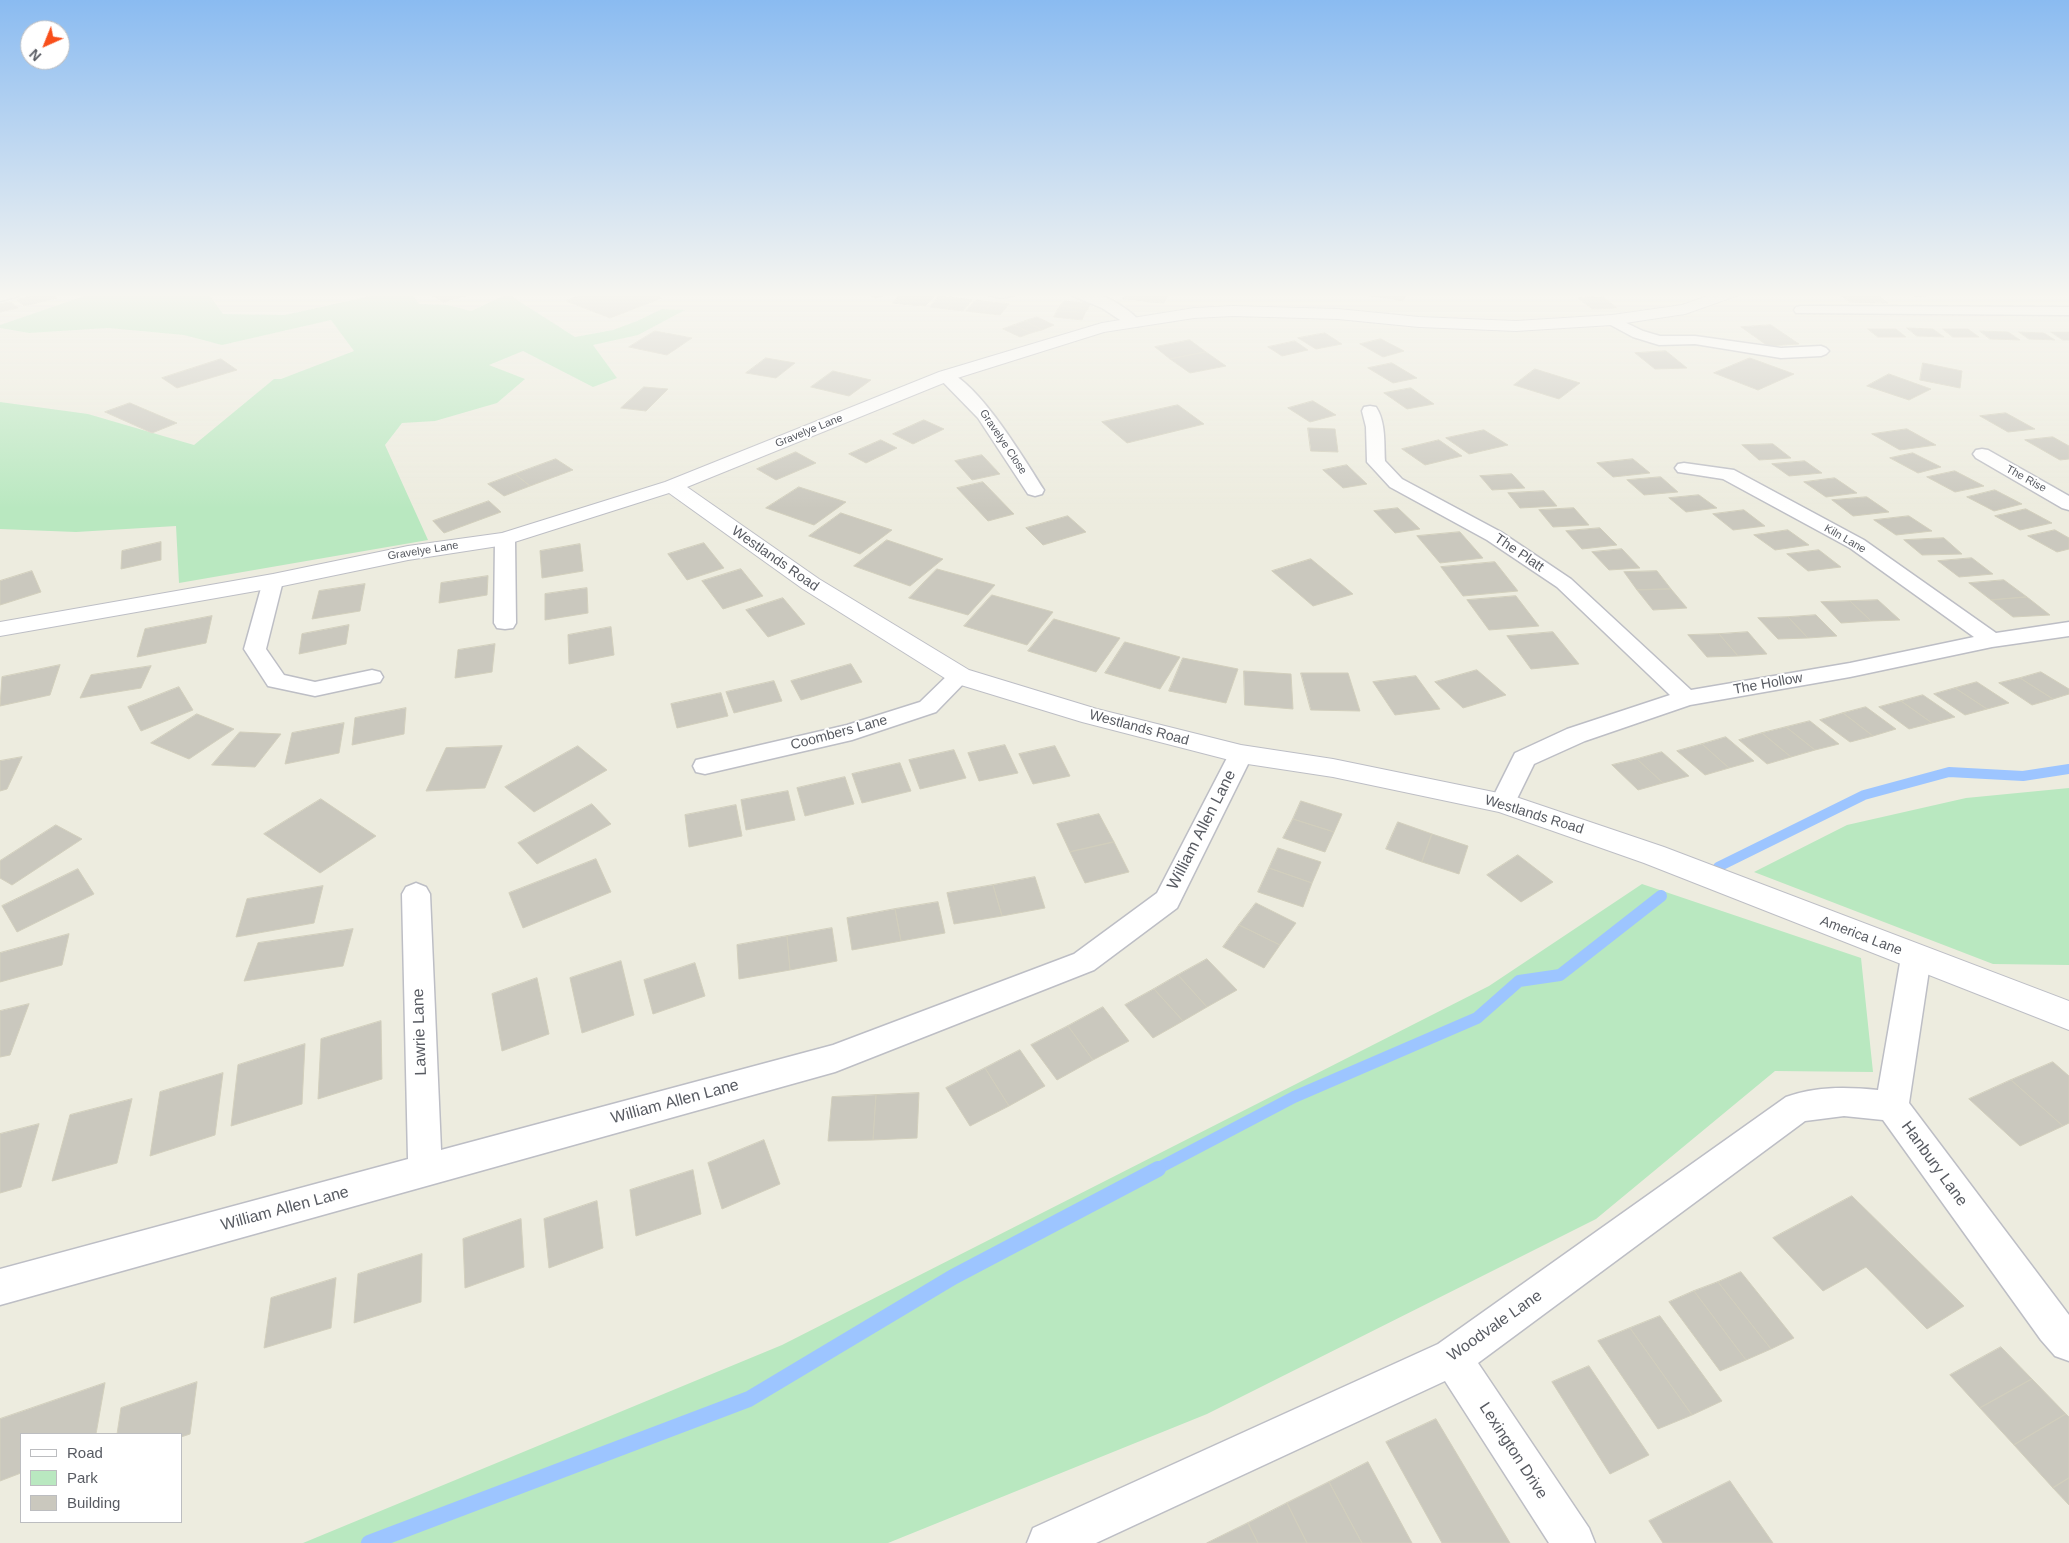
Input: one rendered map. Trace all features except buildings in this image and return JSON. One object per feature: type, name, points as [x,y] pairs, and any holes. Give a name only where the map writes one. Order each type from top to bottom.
[{"type":"street","name":"Gravelye Lane","points":[[0,629],[274,581],[400,554],[505,539],[672,486],[945,376],[981,365]]},
{"type":"street","name":"Gravelye Close","points":[[945,376],[966,391],[991,421],[1035,490]]},
{"type":"street","name":"The Platt","points":[[1370,411],[1374,427],[1376,462],[1396,482],[1494,536],[1564,583],[1686,698]]},
{"type":"street","name":"The Rise","points":[[1982,454],[2069,504]]},
{"type":"street","name":"Kiln Lane","points":[[1684,468],[1728,474],[1857,544],[1992,640]]},
{"type":"street","name":"Westlands Road","points":[[672,486],[811,584],[960,676],[1091,716],[1241,754],[1333,768],[1502,803],[1654,855]]},
{"type":"street","points":[[505,539],[505,623]]},
{"type":"street","points":[[274,581],[255,649],[276,681],[315,689],[372,677]]},
{"type":"street","name":"The Hollow","points":[[1502,803],[1524,759],[1576,735],[1686,698],[1850,670],[1992,640],[2069,628]]},
{"type":"street","name":"Coombers Lane","points":[[704,766],[852,732],[928,707],[960,676]]},
{"type":"street","name":"William Allen Lane","points":[[0,1286],[835,1058],[1084,962],[1167,900],[1241,754]]},
{"type":"street","name":"America Lane","points":[[1654,855],[2069,1016]]},
{"type":"street","name":"Lawrie Lane","points":[[416,894],[425,1171]]},
{"type":"street","points":[[1892,1106],[1916,957]]},
{"type":"street","name":"Woodvale Lane","points":[[1048,1543],[1452,1358],[1798,1107],[1844,1101],[1892,1106]]},
{"type":"street","name":"Hanbury Lane","points":[[1892,1106],[2054,1327],[2069,1342]]},
{"type":"street","name":"Lexington Drive","points":[[1452,1358],[1574,1543]]},
{"type":"green space","points":[[317,365],[489,365],[525,379],[497,403],[435,421],[402,423],[385,445],[428,540],[179,583],[176,526],[76,532],[0,529],[0,402],[88,414],[194,445],[274,379],[281,379]]},
{"type":"green space","points":[[550,365],[608,365],[617,378],[593,387]]},
{"type":"green space","points":[[2069,788],[2069,965],[1993,964],[1754,872],[1847,825],[1966,798]]},
{"type":"green space","points":[[1642,884],[1861,958],[1873,1072],[1775,1071],[1596,1219],[1207,1414],[888,1543],[303,1543],[782,1345],[1489,986]]},
{"type":"waterway","points":[[1718,867],[1864,795],[1949,772],[2023,776],[2069,769]]},
{"type":"waterway","points":[[1155,1170],[1294,1097],[1477,1018],[1519,981],[1560,975],[1661,896]]},
{"type":"waterway","points":[[369,1543],[749,1399],[953,1277],[1158,1169]]}]
